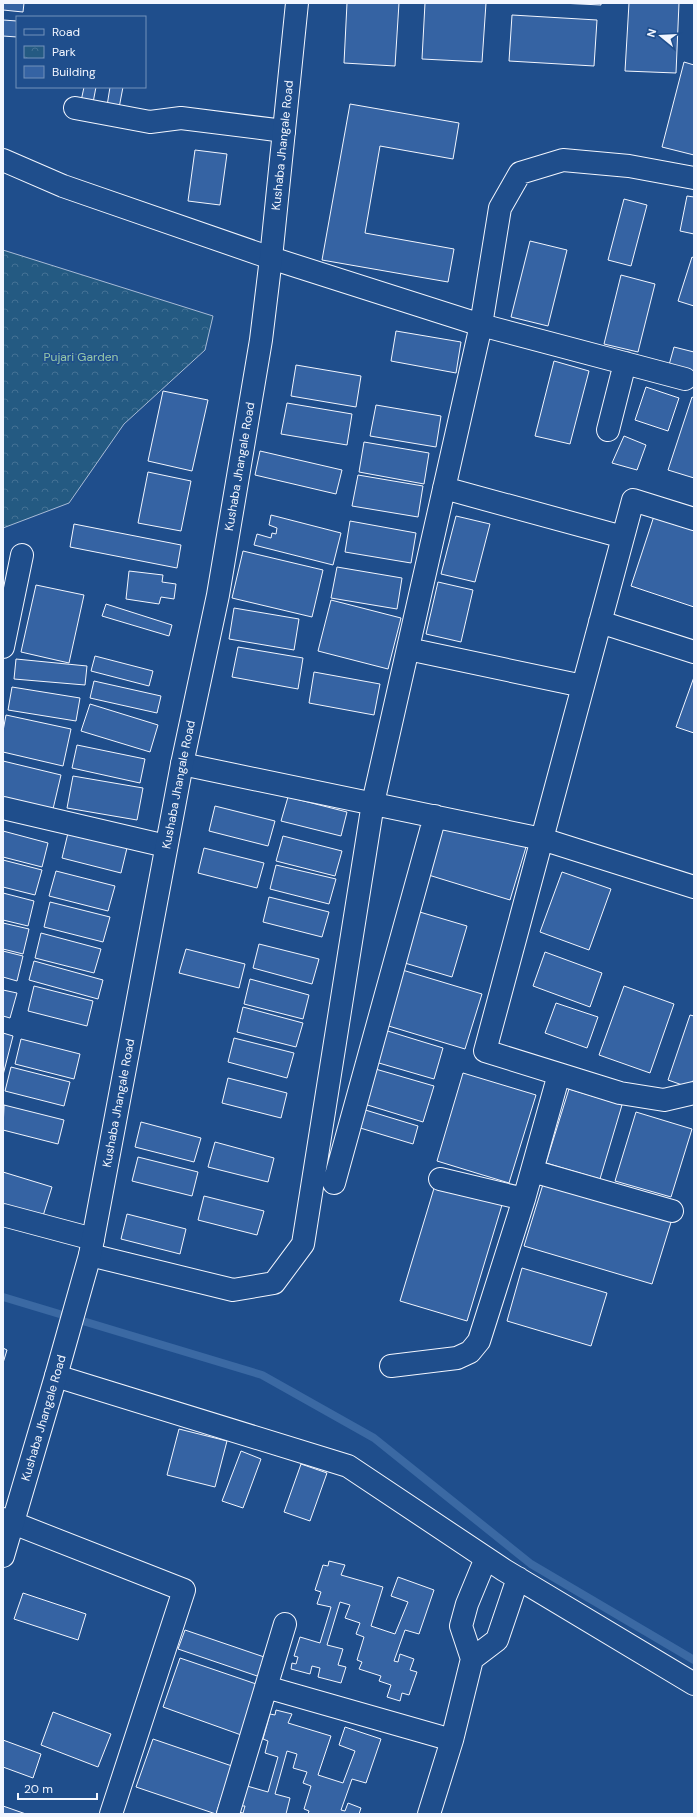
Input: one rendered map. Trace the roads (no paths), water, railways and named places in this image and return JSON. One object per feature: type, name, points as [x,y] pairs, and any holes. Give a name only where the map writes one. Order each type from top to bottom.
[{"type":"street","name":"Kushaba Jhangale Road","points":[[3,1556],[8,1521],[56,1376],[89,1256],[182,764],[218,595],[261,340],[271,258],[297,3]]},
{"type":"street","points":[[75,108],[150,122],[181,118],[284,130]]},
{"type":"street","points":[[3,160],[63,186],[271,258],[481,325],[685,379]]},
{"type":"street","points":[[3,1215],[89,1256],[233,1290],[274,1283],[303,1244],[373,803],[481,325],[500,208],[520,173],[563,160],[629,166],[694,178]]},
{"type":"street","points":[[608,430],[625,363]]},
{"type":"street","points":[[444,488],[623,536]]},
{"type":"street","points":[[694,519],[633,500],[485,1051],[620,1093],[664,1100],[694,1093]]},
{"type":"street","points":[[3,647],[22,555]]},
{"type":"street","points":[[600,622],[694,652]]},
{"type":"street","points":[[408,648],[583,686]]},
{"type":"street","points":[[182,764],[542,839],[694,887]]},
{"type":"street","points":[[3,808],[166,846]]},
{"type":"street","points":[[334,1183],[435,816]]},
{"type":"street","points":[[391,1366],[457,1358],[470,1352],[479,1341],[524,1199],[559,1074]]},
{"type":"street","points":[[532,1171],[672,1210]]},
{"type":"street","points":[[440,1179],[524,1199]]},
{"type":"street","points":[[56,1376],[348,1466],[486,1558],[694,1684]]},
{"type":"street","points":[[8,1521],[184,1590],[111,1814]]},
{"type":"street","points":[[429,1814],[452,1740],[472,1659],[461,1626],[467,1604],[486,1558]]},
{"type":"street","points":[[472,1659],[497,1640],[518,1578]]},
{"type":"street","points":[[228,1814],[285,1624]]},
{"type":"street","points":[[266,1687],[452,1740]]},
{"type":"waterway","points":[[3,1297],[262,1375],[374,1438],[531,1564],[694,1660]]},
{"type":"park label","name":"Pujari Garden","points":[[81,357]]}]
